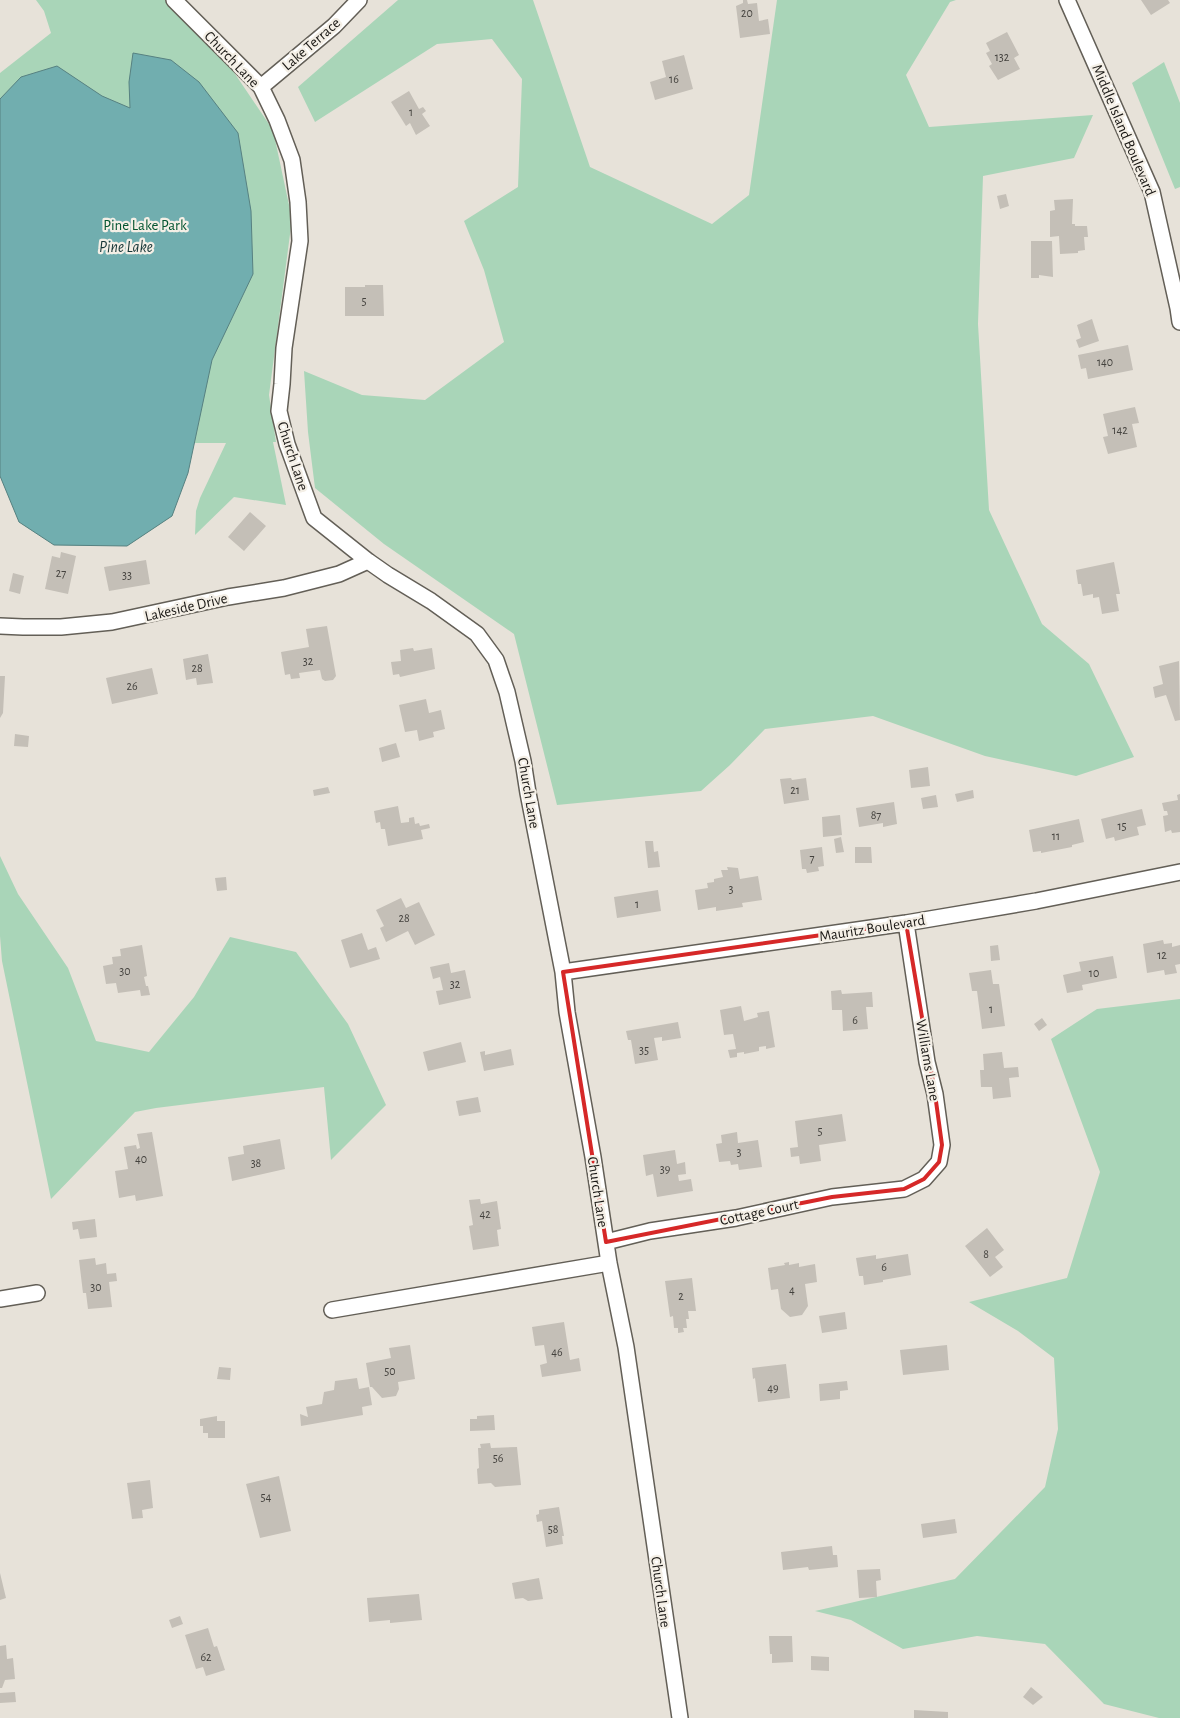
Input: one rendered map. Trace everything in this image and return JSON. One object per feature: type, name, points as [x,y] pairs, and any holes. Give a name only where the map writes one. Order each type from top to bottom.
[{"type":"street","name":"Church Lane","points":[[174,0],[261,87],[277,120],[292,160],[298,202],[300,241],[284,348],[279,411],[287,444],[314,518],[368,561],[431,601],[477,634],[496,660],[507,692],[524,761],[528,793],[563,972],[567,1012],[593,1157],[609,1263],[626,1347],[680,1718]]},
{"type":"street","name":"Lake Terrace","points":[[261,87],[334,26],[359,0]]},
{"type":"street","name":"Middle Island Boulevard","points":[[1067,0],[1152,192],[1180,322]]},
{"type":"street","name":"Lakeside Drive","points":[[0,626],[61,628],[112,622],[228,597],[284,588],[339,574],[368,561]]},
{"type":"street","name":"Mauritz Boulevard","points":[[563,972],[906,923],[1036,901],[1180,872]]},
{"type":"street","name":"Williams Lane","points":[[906,923],[927,1062],[935,1094],[942,1144],[939,1162],[924,1179],[912,1185]]},
{"type":"street","name":"Cottage Court","points":[[606,1242],[650,1231],[736,1218],[832,1197],[904,1189],[912,1185]]},
{"type":"street","points":[[332,1310],[609,1263]]},
{"type":"street","points":[[0,1299],[37,1293]]},
{"type":"highlighted area","points":[[906,923],[935,1094],[942,1145],[939,1162],[924,1179],[904,1189],[832,1197],[606,1242],[563,972]]},
{"type":"green space","name":"Pine Lake","points":[[36,0],[165,0],[229,65],[273,130],[292,219],[269,395],[276,442],[273,442],[286,505],[234,497],[195,535],[196,511],[200,498],[226,443],[194,443],[172,516],[127,546],[54,545],[19,522],[0,476],[0,73],[51,33],[44,11]]},
{"type":"green space","points":[[398,0],[533,0],[590,167],[712,224],[749,195],[777,0],[956,0],[950,2],[906,75],[929,127],[1093,115],[1074,158],[983,176],[978,324],[989,510],[1042,624],[1089,664],[1134,757],[1076,776],[985,756],[873,716],[765,729],[730,765],[701,791],[557,805],[514,634],[384,544],[315,488],[308,432],[304,371],[362,395],[425,400],[504,342],[484,270],[464,221],[518,187],[522,79],[492,39],[437,44],[315,122],[298,87]]},
{"type":"green space","points":[[1164,62],[1180,103],[1180,187],[1175,189],[1132,83]]},
{"type":"green space","points":[[0,856],[18,894],[68,968],[96,1041],[149,1052],[194,997],[230,937],[296,952],[348,1024],[386,1105],[331,1160],[324,1087],[135,1112],[51,1199],[2,961],[0,936]]},
{"type":"green space","points":[[1180,999],[1180,1718],[1159,1718],[1104,1704],[1045,1644],[977,1636],[903,1649],[851,1620],[815,1611],[955,1579],[1045,1487],[1058,1429],[1054,1358],[1018,1331],[969,1302],[1067,1278],[1100,1172],[1051,1039],[1097,1009]]},
{"type":"water","name":"Pine Lake","points":[[133,53],[171,60],[199,82],[238,133],[251,211],[253,274],[212,360],[188,473],[172,516],[127,546],[54,545],[19,522],[0,476],[0,99],[21,77],[57,66],[102,96],[130,108],[129,82]]},
{"type":"building","points":[[743,0],[747,0],[748,4],[757,3],[759,21],[768,19],[770,34],[740,38],[736,6],[743,3]]},
{"type":"building","points":[[1141,0],[1168,0],[1170,3],[1151,15]]},
{"type":"building","points":[[1007,32],[1019,55],[1014,58],[1020,69],[998,80],[989,66],[992,64],[986,53],[990,51],[986,43]]},
{"type":"building","points":[[684,55],[693,89],[655,100],[650,82],[666,77],[662,61]]},
{"type":"building","points":[[409,91],[419,109],[423,107],[426,111],[422,114],[430,126],[416,135],[410,123],[406,126],[391,102]]},
{"type":"building","points":[[1006,194],[1009,206],[1000,209],[997,196]]},
{"type":"building","points":[[1073,199],[1072,224],[1075,224],[1075,226],[1087,226],[1088,237],[1084,237],[1085,250],[1078,251],[1078,253],[1060,254],[1059,236],[1050,237],[1050,211],[1055,210],[1054,200]]},
{"type":"building","points":[[1031,241],[1052,241],[1053,277],[1039,275],[1039,278],[1031,278]]},
{"type":"building","points":[[365,285],[383,285],[384,316],[345,316],[345,287],[365,287]]},
{"type":"building","points":[[1092,319],[1099,341],[1079,348],[1076,340],[1081,338],[1077,325]]},
{"type":"building","points":[[1128,345],[1133,370],[1088,379],[1086,368],[1081,369],[1078,355]]},
{"type":"building","points":[[1135,407],[1139,423],[1132,424],[1137,447],[1108,454],[1103,437],[1108,436],[1103,414]]},
{"type":"building","points":[[250,512],[266,526],[244,551],[228,537]]},
{"type":"building","points":[[61,552],[76,556],[68,594],[45,589],[52,556],[60,558]]},
{"type":"building","points":[[146,560],[150,584],[109,591],[104,567]]},
{"type":"building","points":[[1114,562],[1120,594],[1116,594],[1119,611],[1102,614],[1099,597],[1093,598],[1093,594],[1083,596],[1081,584],[1078,584],[1076,570]]},
{"type":"building","points":[[13,573],[24,576],[20,594],[9,591]]},
{"type":"building","points":[[327,626],[336,676],[333,680],[325,681],[322,679],[320,670],[299,673],[300,678],[291,679],[290,674],[285,675],[281,652],[309,647],[306,629]]},
{"type":"building","points":[[413,648],[414,651],[432,648],[435,669],[400,677],[399,674],[393,675],[391,662],[401,661],[400,650]]},
{"type":"building","points":[[208,654],[213,683],[197,685],[196,678],[186,680],[183,659]]},
{"type":"building","points":[[1179,661],[1180,720],[1175,721],[1166,695],[1155,698],[1153,687],[1163,684],[1159,666]]},
{"type":"building","points":[[152,668],[158,694],[112,704],[106,678]]},
{"type":"building","points":[[0,676],[5,676],[3,713],[0,718]]},
{"type":"building","points":[[426,699],[429,713],[441,710],[445,729],[433,732],[434,737],[419,741],[417,730],[405,732],[399,705]]},
{"type":"building","points":[[15,734],[29,736],[28,747],[14,746]]},
{"type":"building","points":[[396,743],[400,757],[382,762],[379,748]]},
{"type":"building","points":[[928,767],[930,786],[911,788],[909,770]]},
{"type":"building","points":[[791,778],[792,780],[806,778],[809,800],[784,804],[780,779]]},
{"type":"building","points":[[328,787],[330,793],[314,796],[313,790]]},
{"type":"building","points":[[973,790],[974,798],[957,802],[955,794]]},
{"type":"building","points":[[1180,794],[1180,832],[1172,833],[1171,830],[1165,832],[1163,816],[1168,815],[1167,811],[1164,811],[1162,803],[1178,800],[1177,795]]},
{"type":"building","points":[[936,795],[938,807],[923,809],[921,798]]},
{"type":"building","points":[[894,802],[897,824],[883,827],[883,823],[859,827],[856,808]]},
{"type":"building","points":[[398,806],[401,823],[409,822],[409,818],[414,817],[415,824],[419,823],[420,826],[429,824],[430,828],[421,830],[423,839],[388,846],[385,829],[381,829],[380,822],[376,823],[374,811]]},
{"type":"building","points":[[1142,809],[1146,825],[1137,827],[1139,835],[1115,841],[1114,837],[1106,839],[1101,819]]},
{"type":"building","points":[[840,815],[842,835],[823,837],[822,817]]},
{"type":"building","points":[[1079,819],[1084,842],[1072,845],[1072,847],[1041,853],[1041,851],[1033,852],[1029,830]]},
{"type":"building","points":[[841,837],[844,852],[836,853],[834,839]]},
{"type":"building","points":[[645,841],[653,841],[654,852],[658,851],[660,867],[648,868]]},
{"type":"building","points":[[822,847],[824,866],[818,867],[819,871],[807,873],[806,869],[802,869],[800,850]]},
{"type":"building","points":[[855,847],[871,847],[872,863],[855,863]]},
{"type":"building","points":[[727,867],[738,868],[740,879],[758,876],[762,900],[742,903],[743,907],[716,911],[716,907],[698,910],[695,890],[708,888],[707,883],[714,882],[714,879],[723,877],[721,870],[728,870]]},
{"type":"building","points":[[226,877],[227,890],[217,891],[215,878]]},
{"type":"building","points":[[658,890],[661,911],[617,918],[614,897]]},
{"type":"building","points":[[401,898],[406,908],[419,902],[435,935],[415,945],[408,931],[386,942],[380,928],[384,926],[376,910]]},
{"type":"building","points":[[362,933],[368,950],[376,947],[380,959],[350,968],[341,940]]},
{"type":"building","points":[[1163,940],[1164,944],[1172,943],[1172,947],[1180,945],[1180,964],[1175,965],[1177,973],[1165,975],[1164,970],[1147,973],[1143,944]]},
{"type":"building","points":[[142,945],[147,976],[144,977],[150,995],[141,996],[140,990],[118,993],[116,983],[106,984],[103,966],[113,964],[112,957],[121,956],[120,949]]},
{"type":"building","points":[[998,945],[1000,960],[991,961],[990,946]]},
{"type":"building","points":[[1113,956],[1117,978],[1082,985],[1083,990],[1067,993],[1063,975],[1081,971],[1079,962]]},
{"type":"building","points":[[449,963],[451,973],[465,970],[471,998],[439,1005],[436,991],[443,990],[440,977],[433,979],[430,967]]},
{"type":"building","points":[[991,970],[993,984],[999,984],[1005,1026],[982,1029],[977,991],[972,991],[969,973]]},
{"type":"building","points":[[841,990],[842,994],[872,992],[873,1007],[866,1007],[868,1029],[843,1031],[842,1010],[832,1010],[831,991]]},
{"type":"building","points":[[741,1006],[744,1021],[758,1017],[757,1013],[769,1011],[775,1047],[766,1049],[766,1046],[759,1047],[759,1051],[744,1054],[744,1052],[737,1053],[737,1057],[730,1058],[728,1050],[736,1049],[733,1034],[724,1035],[720,1010]]},
{"type":"building","points":[[1042,1018],[1047,1025],[1039,1031],[1034,1024]]},
{"type":"building","points":[[678,1022],[681,1038],[662,1041],[662,1037],[654,1038],[658,1060],[635,1064],[631,1040],[628,1040],[626,1031]]},
{"type":"building","points":[[461,1042],[466,1062],[428,1071],[423,1052]]},
{"type":"building","points":[[511,1049],[514,1065],[484,1071],[480,1052],[485,1051],[485,1055]]},
{"type":"building","points":[[1002,1052],[1004,1068],[1018,1067],[1019,1077],[1009,1078],[1011,1097],[993,1099],[992,1087],[981,1087],[980,1070],[984,1070],[983,1054]]},
{"type":"building","points":[[478,1097],[481,1112],[459,1116],[456,1101]]},
{"type":"building","points":[[842,1114],[846,1141],[819,1145],[821,1161],[800,1164],[799,1156],[791,1157],[790,1148],[798,1147],[795,1121]]},
{"type":"building","points":[[152,1132],[163,1196],[136,1201],[135,1195],[119,1198],[115,1171],[128,1169],[124,1147],[136,1145],[137,1149],[140,1148],[137,1134]]},
{"type":"building","points":[[737,1132],[738,1143],[758,1140],[762,1167],[739,1170],[738,1164],[731,1165],[730,1161],[719,1162],[716,1144],[722,1143],[721,1135]]},
{"type":"building","points":[[280,1139],[285,1169],[232,1181],[228,1157],[244,1154],[243,1146]]},
{"type":"building","points":[[675,1150],[677,1164],[685,1162],[686,1174],[678,1175],[679,1181],[691,1179],[693,1191],[657,1197],[653,1174],[646,1176],[643,1155]]},
{"type":"building","points":[[480,1199],[481,1204],[497,1201],[501,1229],[497,1230],[499,1246],[473,1250],[469,1226],[473,1225],[469,1200]]},
{"type":"building","points":[[95,1219],[97,1237],[80,1239],[78,1229],[73,1230],[72,1222]]},
{"type":"building","points":[[987,1228],[1004,1250],[995,1257],[1003,1267],[990,1277],[965,1246]]},
{"type":"building","points":[[908,1254],[911,1275],[864,1285],[863,1276],[859,1276],[856,1258],[876,1255],[876,1259]]},
{"type":"building","points":[[95,1258],[96,1265],[106,1263],[107,1274],[116,1273],[117,1281],[109,1282],[112,1307],[88,1309],[86,1293],[83,1293],[79,1260]]},
{"type":"building","points":[[789,1262],[789,1265],[799,1263],[799,1267],[815,1264],[817,1282],[805,1284],[808,1306],[802,1315],[790,1317],[781,1309],[778,1289],[771,1290],[768,1268],[785,1265],[784,1263]]},
{"type":"building","points":[[692,1278],[696,1311],[688,1311],[689,1319],[686,1319],[687,1328],[683,1328],[684,1332],[678,1333],[678,1328],[674,1328],[673,1316],[670,1317],[665,1281]]},
{"type":"building","points":[[845,1312],[847,1329],[822,1333],[819,1316]]},
{"type":"building","points":[[564,1322],[570,1360],[579,1358],[581,1371],[542,1377],[540,1365],[547,1363],[544,1345],[535,1346],[532,1327]]},
{"type":"building","points":[[410,1345],[415,1379],[398,1382],[399,1389],[396,1396],[382,1398],[370,1387],[366,1363],[391,1358],[389,1348]]},
{"type":"building","points":[[947,1345],[949,1370],[903,1375],[900,1350]]},
{"type":"building","points":[[786,1364],[790,1398],[758,1402],[752,1368]]},
{"type":"building","points":[[219,1367],[231,1368],[230,1380],[217,1379]]},
{"type":"building","points":[[357,1378],[359,1389],[369,1387],[372,1405],[362,1407],[363,1415],[301,1426],[300,1414],[308,1417],[306,1407],[322,1404],[324,1392],[334,1390],[335,1381]]},
{"type":"building","points":[[847,1381],[848,1390],[840,1391],[840,1399],[820,1401],[819,1384]]},
{"type":"building","points":[[494,1415],[495,1430],[470,1431],[470,1419],[477,1419],[477,1416]]},
{"type":"building","points":[[217,1416],[217,1421],[225,1421],[225,1438],[208,1438],[208,1433],[203,1433],[203,1426],[200,1426],[200,1419]]},
{"type":"building","points":[[490,1443],[491,1448],[517,1447],[521,1485],[495,1487],[491,1483],[478,1484],[478,1448],[481,1448],[480,1444]]},
{"type":"building","points":[[279,1476],[291,1531],[260,1538],[246,1484]]},
{"type":"building","points":[[150,1480],[153,1508],[142,1510],[143,1518],[132,1519],[127,1483]]},
{"type":"building","points":[[559,1507],[564,1536],[562,1536],[563,1544],[546,1547],[542,1521],[537,1522],[536,1515],[539,1514],[539,1510]]},
{"type":"building","points":[[955,1519],[957,1533],[923,1538],[921,1524]]},
{"type":"building","points":[[832,1546],[833,1555],[837,1555],[838,1567],[809,1570],[808,1567],[783,1570],[781,1552]]},
{"type":"building","points":[[880,1569],[881,1580],[876,1581],[877,1597],[859,1598],[857,1570]]},
{"type":"building","points":[[0,1573],[6,1598],[0,1600]]},
{"type":"building","points":[[539,1578],[543,1599],[528,1601],[523,1598],[515,1599],[512,1583]]},
{"type":"building","points":[[419,1594],[422,1620],[390,1623],[390,1620],[369,1622],[367,1598]]},
{"type":"building","points":[[180,1616],[183,1624],[172,1628],[169,1620]]},
{"type":"building","points":[[208,1628],[214,1647],[217,1646],[225,1670],[206,1676],[203,1667],[196,1669],[185,1635]]},
{"type":"building","points":[[769,1636],[792,1636],[793,1662],[772,1663]]},
{"type":"building","points":[[6,1645],[7,1659],[13,1658],[15,1679],[5,1680],[2,1688],[0,1688],[0,1646]]},
{"type":"building","points":[[811,1656],[829,1657],[829,1671],[811,1670]]},
{"type":"building","points":[[1031,1687],[1043,1697],[1033,1705],[1023,1697]]},
{"type":"building","points":[[15,1692],[16,1702],[0,1703],[0,1693]]},
{"type":"building","points":[[914,1710],[948,1712],[948,1718],[914,1718]]},
{"type":"park label","name":"Pine Lake Park","points":[[145,225]]}]
